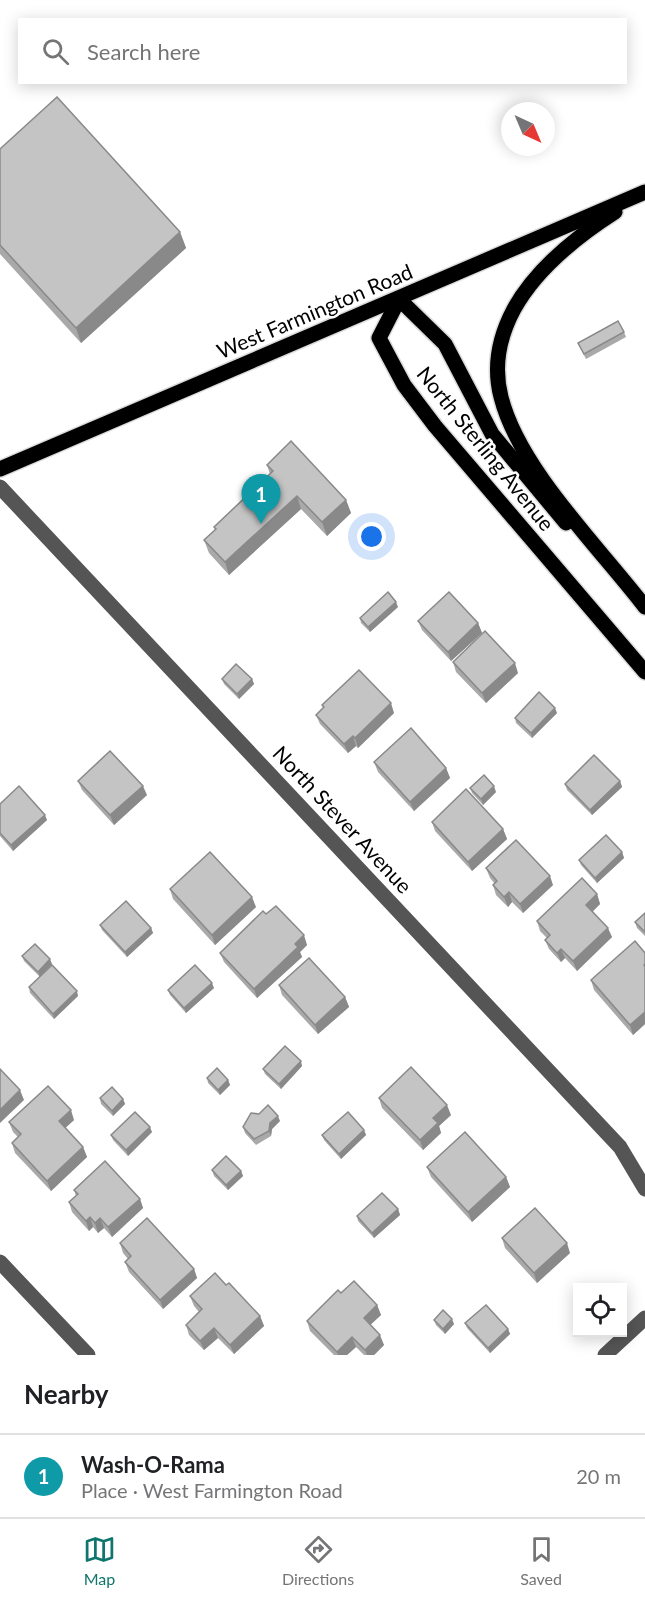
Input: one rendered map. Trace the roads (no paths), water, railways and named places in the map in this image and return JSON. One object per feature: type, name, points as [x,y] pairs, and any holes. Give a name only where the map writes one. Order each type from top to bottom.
[{"type":"main road","name":"West Farmington Road","points":[[0,469],[645,193]]},
{"type":"main road","points":[[645,193],[588,232],[535,277],[500,340],[498,365],[500,396],[516,437],[564,506],[645,609]]},
{"type":"main road","name":"North Sterling Avenue","points":[[645,609],[503,450],[477,409],[445,344],[399,299],[379,338],[414,399],[645,672]]},
{"type":"street","name":"North Stever Avenue","points":[[0,486],[620,1147],[645,1189]]},
{"type":"street","points":[[0,1262],[88,1355]]},
{"type":"street","points":[[604,1355],[645,1318]]},
{"type":"place","name":"Wash-O-Rama","points":[[261,524]]}]
